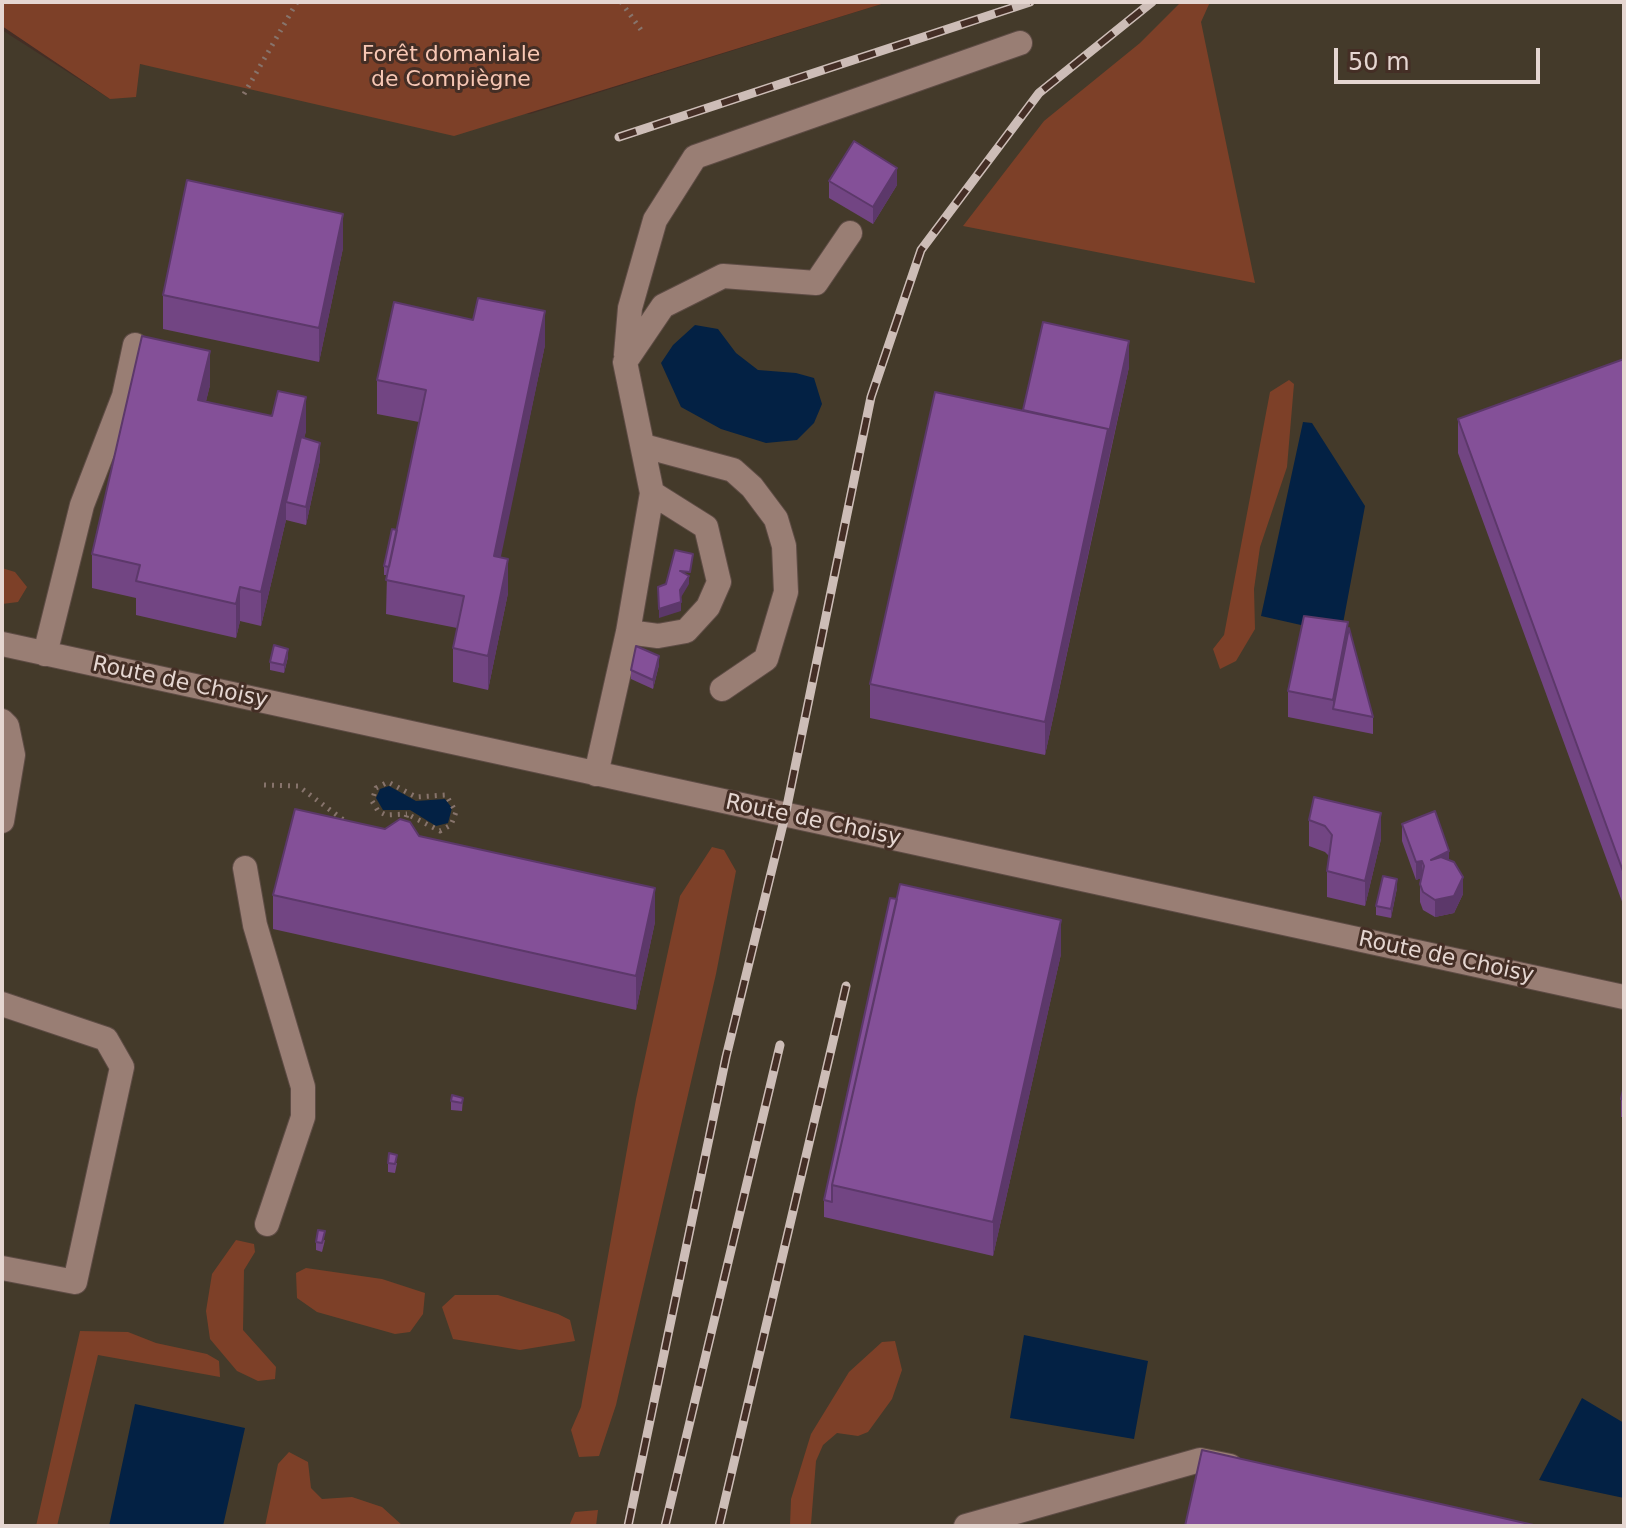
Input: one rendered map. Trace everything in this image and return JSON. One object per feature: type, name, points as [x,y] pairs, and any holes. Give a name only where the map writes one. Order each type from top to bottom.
[{"type":"street","points":[[596,774],[628,632],[652,493],[625,362],[630,308],[655,220],[695,157],[1020,43]]},
{"type":"street","points":[[625,362],[643,331],[663,306],[723,276],[816,283],[850,233]]},
{"type":"street","points":[[45,654],[82,505],[124,396],[135,345]]},
{"type":"street","points":[[644,446],[733,470],[752,487],[776,519],[784,546],[786,592],[766,659],[722,689]]},
{"type":"street","points":[[628,632],[658,636],[686,631],[708,607],[719,582],[706,527],[652,493]]},
{"type":"street","name":"Route de Choisy","points":[[2,644],[1624,997]]},
{"type":"street","points":[[2,721],[7,726],[13,755],[2,821]]},
{"type":"street","points":[[245,868],[255,925],[303,1087],[303,1117],[267,1224]]},
{"type":"street","points":[[2,1004],[106,1039],[122,1067],[75,1282],[2,1268]]},
{"type":"street","points":[[966,1526],[1200,1460],[1246,1470]]},
{"type":"path","points":[[244,94],[297,2]]},
{"type":"path","points":[[621,2],[644,34]]},
{"type":"path","points":[[388,782],[416,797],[446,795],[455,804],[456,812],[451,825],[440,831],[407,814],[386,815],[378,811],[372,801],[376,788],[388,782]]},
{"type":"path","points":[[264,785],[298,786],[355,829]]},
{"type":"path","points":[[401,838],[407,814]]},
{"type":"shaded area","points":[[888,2],[1624,2],[1624,1526],[2,1526],[2,30],[110,99],[139,64],[530,114]]},
{"type":"green space","name":"Forêt domaniale de Compiègne","points":[[2,2],[888,2],[454,136],[140,64],[136,97],[110,99],[2,26]]},
{"type":"green space","points":[[1181,2],[1210,2],[1201,22],[1255,283],[963,226],[1044,121],[1140,43]]},
{"type":"green space","points":[[1289,380],[1294,384],[1287,467],[1260,547],[1254,589],[1255,629],[1236,661],[1220,669],[1213,649],[1224,635],[1270,392]]},
{"type":"green space","points":[[2,568],[15,572],[27,587],[18,602],[2,604]]},
{"type":"green space","points":[[712,847],[724,850],[736,871],[716,974],[616,1405],[599,1456],[579,1457],[571,1430],[581,1407],[636,1099],[680,896]]},
{"type":"green space","points":[[236,1240],[254,1244],[255,1252],[244,1270],[243,1330],[276,1367],[275,1379],[258,1381],[237,1371],[210,1339],[206,1311],[212,1274]]},
{"type":"green space","points":[[306,1268],[382,1279],[425,1293],[423,1314],[410,1332],[395,1334],[317,1312],[297,1298],[296,1273]]},
{"type":"green space","points":[[455,1295],[498,1295],[558,1314],[570,1320],[575,1341],[520,1350],[453,1339],[442,1307]]},
{"type":"green space","points":[[80,1331],[128,1332],[156,1343],[207,1354],[219,1361],[220,1377],[98,1355],[57,1526],[36,1526]]},
{"type":"green space","points":[[895,1341],[902,1370],[892,1399],[868,1432],[858,1436],[837,1433],[823,1445],[816,1461],[811,1524],[790,1525],[791,1499],[811,1434],[849,1372],[882,1342]]},
{"type":"green space","points":[[289,1452],[308,1462],[311,1488],[322,1499],[352,1497],[382,1507],[403,1526],[265,1526],[278,1464]]},
{"type":"green space","points":[[598,1510],[596,1526],[569,1526],[575,1512]]},
{"type":"water","points":[[695,325],[718,329],[736,353],[758,370],[796,373],[814,378],[822,404],[814,423],[797,440],[766,443],[721,429],[681,407],[661,363],[673,345]]},
{"type":"water","points":[[1303,422],[1312,423],[1365,506],[1341,634],[1261,616]]},
{"type":"water","points":[[389,786],[416,801],[445,799],[452,808],[448,823],[436,826],[410,810],[383,810],[376,798],[380,789]]},
{"type":"water","points":[[1024,1335],[1148,1361],[1134,1439],[1010,1418]]},
{"type":"water","points":[[1582,1398],[1624,1423],[1624,1498],[1539,1480]]},
{"type":"water","points":[[135,1404],[245,1428],[223,1526],[109,1526]]},
{"type":"building","points":[[854,141],[897,168],[873,207],[829,181]]},
{"type":"building","points":[[187,180],[343,214],[319,328],[163,295]]},
{"type":"building","points":[[478,298],[545,311],[494,556],[508,559],[488,656],[453,648],[464,596],[386,580],[426,390],[377,380],[394,302],[473,320]]},
{"type":"building","points":[[1043,322],[1129,341],[1108,437],[1108,429],[1023,410]]},
{"type":"building","points":[[142,336],[210,351],[198,400],[272,416],[278,391],[306,397],[261,592],[240,587],[236,604],[136,581],[140,565],[92,554]]},
{"type":"building","points":[[1624,359],[1624,874],[1458,419]]},
{"type":"building","points":[[935,392],[1108,429],[1045,722],[870,684]]},
{"type":"building","points":[[301,437],[320,443],[306,507],[286,502]]},
{"type":"building","points":[[392,529],[397,530],[389,567],[384,566]]},
{"type":"building","points":[[675,550],[693,554],[690,572],[680,571],[689,576],[680,590],[681,602],[659,609],[658,587],[666,584]]},
{"type":"building","points":[[1304,616],[1348,622],[1333,700],[1288,691]]},
{"type":"building","points":[[1349,628],[1373,717],[1333,709]]},
{"type":"building","points":[[274,645],[288,649],[284,665],[270,662]]},
{"type":"building","points":[[636,646],[659,656],[653,680],[631,670]]},
{"type":"building","points":[[1314,797],[1381,813],[1365,881],[1327,871],[1332,835],[1325,826],[1309,820]]},
{"type":"building","points":[[295,809],[385,829],[400,819],[410,822],[419,836],[655,888],[636,976],[273,895]]},
{"type":"building","points":[[1435,811],[1449,851],[1431,860],[1441,857],[1454,862],[1463,877],[1454,896],[1435,900],[1423,892],[1420,884],[1424,866],[1422,861],[1416,862],[1402,824]]},
{"type":"building","points":[[1383,876],[1397,879],[1391,909],[1376,906]]},
{"type":"building","points":[[900,884],[1061,920],[993,1222],[832,1185]]},
{"type":"building","points":[[890,898],[897,899],[832,1185],[832,1202],[824,1200]]},
{"type":"building","points":[[452,1095],[463,1098],[462,1103],[451,1101]]},
{"type":"building","points":[[389,1153],[397,1155],[395,1164],[388,1163]]},
{"type":"building","points":[[318,1230],[325,1231],[322,1243],[316,1242]]},
{"type":"building","points":[[1202,1450],[1538,1526],[1185,1526]]},
{"type":"railway","points":[[619,137],[1030,2]]},
{"type":"railway","points":[[628,1526],[726,1057],[785,816],[871,397],[921,250],[1039,93],[1152,2]]},
{"type":"railway","points":[[719,1526],[846,986]]},
{"type":"railway","points":[[665,1526],[780,1045]]}]
